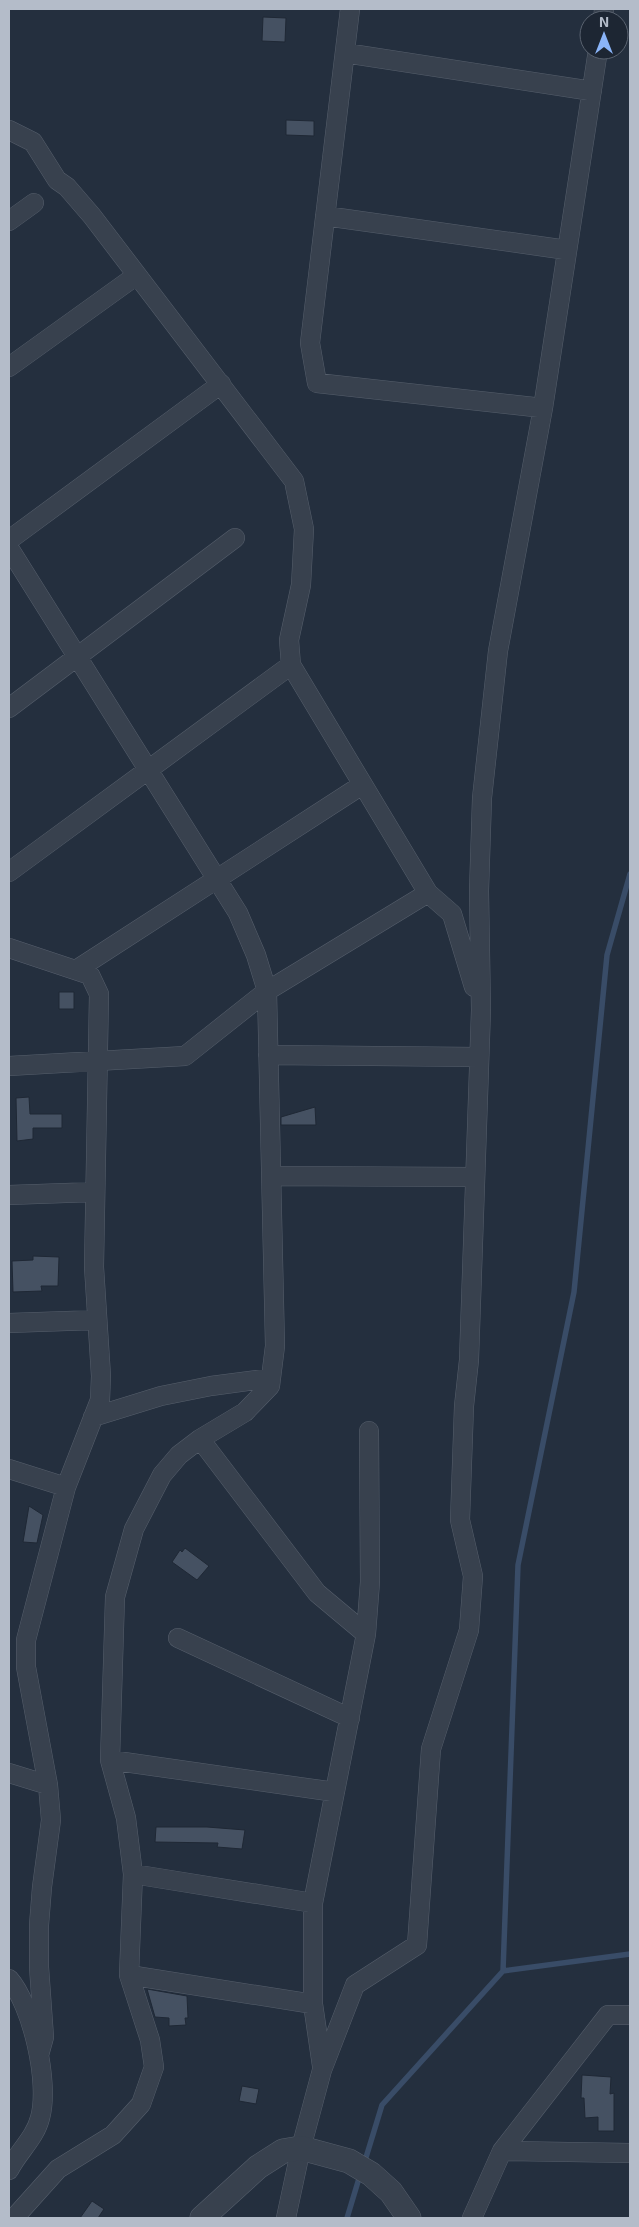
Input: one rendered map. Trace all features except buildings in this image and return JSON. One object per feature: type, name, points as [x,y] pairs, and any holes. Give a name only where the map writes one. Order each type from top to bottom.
[{"type":"street","points":[[350,9],[310,343],[317,383],[543,408]]},
{"type":"street","points":[[344,52],[592,91]]},
{"type":"street","points":[[286,2218],[301,2148],[322,2070],[354,1985],[417,1945],[431,1749],[469,1630],[473,1576],[460,1520],[464,1406],[469,1360],[481,1010],[479,891],[483,788],[498,651],[543,408],[597,60]]},
{"type":"street","points":[[9,130],[33,142],[57,180],[67,187],[92,216],[294,481],[304,529],[300,585],[289,640],[291,665],[428,893],[452,914],[481,1010]]},
{"type":"street","points":[[9,221],[34,203]]},
{"type":"street","points":[[325,216],[567,250]]},
{"type":"street","points":[[9,367],[136,275]]},
{"type":"street","points":[[9,540],[221,384]]},
{"type":"street","points":[[9,708],[235,538]]},
{"type":"street","points":[[9,548],[238,913],[256,955],[267,991],[275,1346],[270,1386],[245,1412],[200,1439],[179,1455],[162,1474],[134,1529],[115,1597],[110,1760],[126,1818],[133,1874],[130,1975],[150,2040],[154,2067],[141,2104],[113,2135],[58,2169],[14,2218]]},
{"type":"street","points":[[9,872],[291,665]]},
{"type":"street","points":[[76,970],[362,785]]},
{"type":"street","points":[[9,1066],[185,1056],[267,991],[428,893]]},
{"type":"street","points":[[9,948],[90,975],[99,994],[99,1061],[94,1192],[96,1320],[100,1400],[66,1487],[17,1638],[26,1667],[48,1785],[51,1820],[39,1926],[39,1967],[44,2037],[39,2055]]},
{"type":"street","points":[[268,1055],[479,1057]]},
{"type":"street","points":[[271,1176],[474,1177]]},
{"type":"street","points":[[9,1195],[94,1192]]},
{"type":"street","points":[[9,1323],[96,1320]]},
{"type":"street","points":[[93,1417],[161,1396],[194,1389],[271,1378]]},
{"type":"street","points":[[322,2070],[314,2004],[314,1903],[366,1634],[370,1582],[369,1431]]},
{"type":"street","points":[[200,1439],[317,1593],[366,1634]]},
{"type":"street","points":[[9,1469],[66,1487]]},
{"type":"street","points":[[178,1638],[350,1718]]},
{"type":"street","points":[[110,1760],[335,1792]]},
{"type":"street","points":[[9,1773],[48,1785]]},
{"type":"street","points":[[133,1874],[314,1903]]},
{"type":"street","points":[[130,1975],[314,2004]]},
{"type":"street","points":[[9,1979],[18,1989],[39,2055],[43,2099],[40,2118],[33,2134],[9,2170]]},
{"type":"street","points":[[472,2218],[502,2151],[608,2015],[630,2015]]},
{"type":"street","points":[[202,2218],[258,2167],[283,2151],[301,2148],[349,2161],[371,2174],[391,2192],[409,2218]]},
{"type":"street","points":[[502,2151],[630,2153]]},
{"type":"waterway","points":[[364,2164],[382,2105],[503,1971],[518,1565],[574,1292],[607,955],[630,874]]},
{"type":"waterway","points":[[503,1971],[630,1954]]},
{"type":"waterway","points":[[347,2218],[360,2175]]}]
